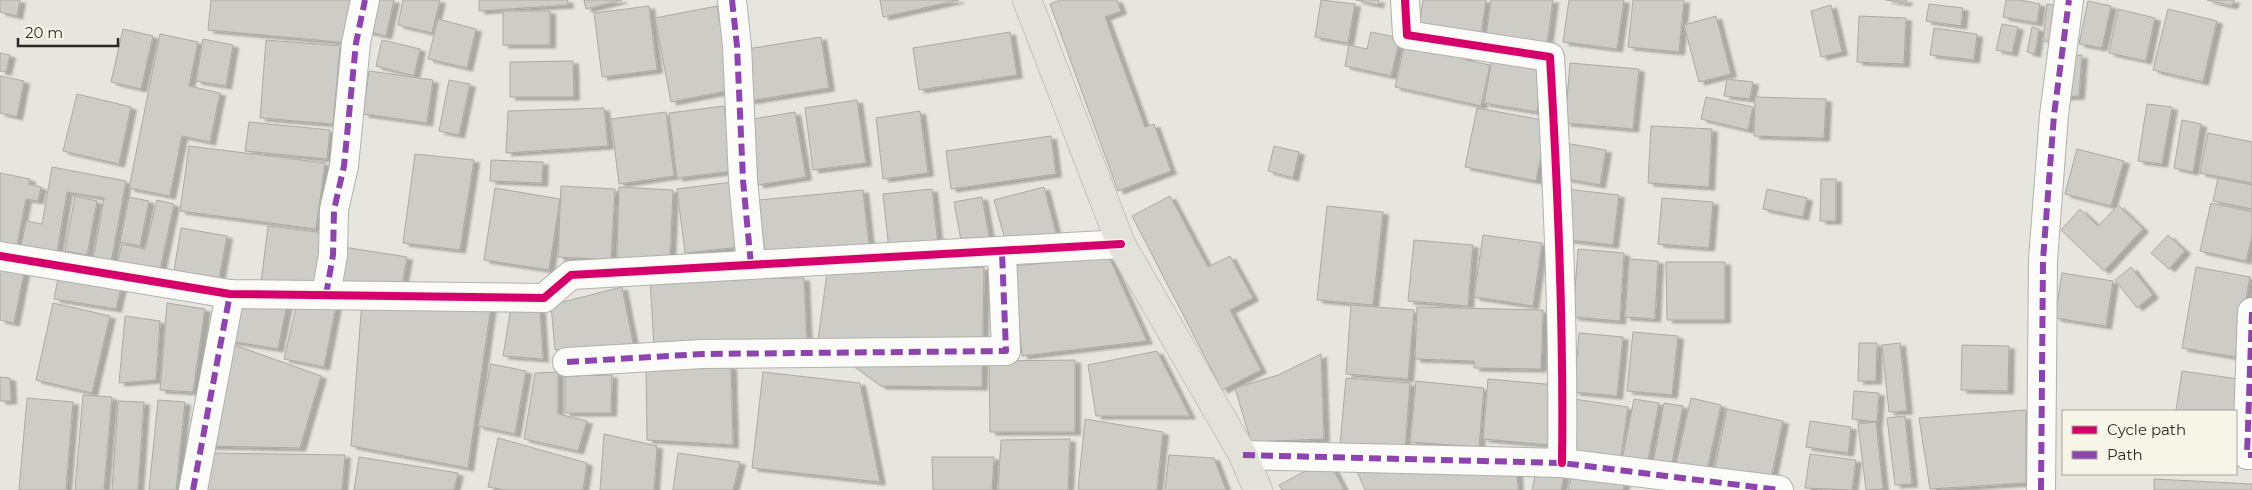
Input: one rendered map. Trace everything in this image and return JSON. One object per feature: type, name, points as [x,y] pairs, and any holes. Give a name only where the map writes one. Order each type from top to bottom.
[{"type":"main road","points":[[1027,0],[1122,244],[1243,455],[1258,490]]},
{"type":"street","points":[[326,295],[333,254],[334,210],[344,166],[356,43],[365,0]]},
{"type":"street","points":[[732,0],[737,46],[742,180],[751,265]]},
{"type":"street","points":[[1405,0],[1406,35],[1550,57],[1558,195],[1563,351],[1562,463]]},
{"type":"street","points":[[2041,490],[2043,260],[2054,115],[2069,0]]},
{"type":"street","points":[[0,256],[230,294],[544,298],[571,275],[1122,244]]},
{"type":"street","points":[[567,362],[702,354],[1006,351],[1002,252]]},
{"type":"street","points":[[193,490],[230,294]]},
{"type":"street","points":[[2252,312],[2247,455],[2252,455]]},
{"type":"street","points":[[1243,455],[1562,463],[1780,490]]},
{"type":"building","points":[[0,0],[20,0],[17,16],[0,12]]},
{"type":"building","points":[[211,0],[353,0],[349,43],[208,30]]},
{"type":"building","points":[[368,0],[394,0],[386,36],[361,30]]},
{"type":"building","points":[[403,0],[440,0],[432,33],[398,25]]},
{"type":"building","points":[[479,0],[567,0],[568,5],[479,11]]},
{"type":"building","points":[[584,0],[622,0],[586,9]]},
{"type":"building","points":[[880,0],[959,0],[883,17]]},
{"type":"building","points":[[1060,0],[1117,0],[1121,11],[1105,17],[1145,127],[1154,124],[1171,171],[1118,191],[1050,4]]},
{"type":"building","points":[[1321,0],[1355,4],[1348,43],[1315,37]]},
{"type":"building","points":[[1356,0],[1379,0],[1378,5]]},
{"type":"building","points":[[1423,0],[1486,0],[1481,36],[1419,27]]},
{"type":"building","points":[[1491,0],[1553,0],[1547,44],[1486,35]]},
{"type":"building","points":[[1569,0],[1624,0],[1617,49],[1563,42]]},
{"type":"building","points":[[1633,0],[1684,0],[1679,52],[1628,47]]},
{"type":"building","points":[[1886,0],[1907,0],[1906,3]]},
{"type":"building","points":[[2006,0],[2020,0],[2040,4],[2037,23],[2003,17]]},
{"type":"building","points":[[2207,0],[2234,0],[2232,6]]},
{"type":"building","points":[[2088,1],[2111,6],[2102,48],[2079,44]]},
{"type":"building","points":[[1929,4],[1963,8],[1961,26],[1926,21]]},
{"type":"building","points":[[2047,4],[2070,7],[2067,44],[2043,41]]},
{"type":"building","points":[[1831,5],[1842,52],[1821,57],[1811,11]]},
{"type":"building","points":[[649,6],[657,70],[602,77],[594,13]]},
{"type":"building","points":[[717,6],[732,90],[671,102],[655,18]]},
{"type":"building","points":[[2118,9],[2155,18],[2146,61],[2109,53]]},
{"type":"building","points":[[2168,9],[2217,21],[2203,82],[2153,70]]},
{"type":"building","points":[[503,11],[550,11],[550,45],[503,45]]},
{"type":"building","points":[[1716,16],[1731,74],[1699,82],[1684,25]]},
{"type":"building","points":[[1859,16],[1906,18],[1904,64],[1857,62]]},
{"type":"building","points":[[438,19],[476,29],[467,68],[428,59]]},
{"type":"building","points":[[2002,24],[2018,27],[2012,53],[1996,50]]},
{"type":"building","points":[[2032,27],[2039,29],[2035,54],[2027,52]]},
{"type":"building","points":[[1934,28],[1977,34],[1974,60],[1930,55]]},
{"type":"building","points":[[123,29],[153,36],[141,89],[111,82]]},
{"type":"building","points":[[1010,32],[1017,75],[919,90],[913,48]]},
{"type":"building","points":[[1371,32],[1400,38],[1391,76],[1345,66],[1349,45],[1367,49]]},
{"type":"building","points":[[160,34],[198,42],[189,86],[220,93],[210,142],[182,136],[170,196],[129,188]]},
{"type":"building","points":[[821,37],[829,88],[749,101],[741,50]]},
{"type":"building","points":[[203,39],[233,45],[226,86],[196,81]]},
{"type":"building","points":[[266,40],[340,46],[333,124],[260,118]]},
{"type":"building","points":[[382,40],[420,49],[414,76],[376,66]]},
{"type":"building","points":[[1404,46],[1468,49],[1466,60],[1490,65],[1481,106],[1395,87]]},
{"type":"building","points":[[0,53],[10,55],[6,72],[0,71]]},
{"type":"building","points":[[2082,55],[2079,96],[2063,97],[2070,56]]},
{"type":"building","points":[[1492,59],[1544,69],[1537,112],[1484,103]]},
{"type":"building","points":[[573,61],[574,97],[510,97],[510,62]]},
{"type":"building","points":[[1570,63],[1639,69],[1633,129],[1565,123]]},
{"type":"building","points":[[369,71],[433,80],[427,123],[363,114]]},
{"type":"building","points":[[0,76],[24,81],[17,117],[0,113]]},
{"type":"building","points":[[1727,79],[1753,82],[1750,99],[1724,96]]},
{"type":"building","points":[[449,80],[470,84],[459,135],[439,131]]},
{"type":"building","points":[[77,94],[131,107],[119,164],[63,151]]},
{"type":"building","points":[[1706,97],[1753,107],[1748,130],[1701,119]]},
{"type":"building","points":[[1755,97],[1826,99],[1824,138],[1754,136]]},
{"type":"building","points":[[857,100],[866,163],[813,170],[805,108]]},
{"type":"building","points":[[2147,104],[2172,107],[2162,164],[2138,161]]},
{"type":"building","points":[[724,106],[732,171],[677,178],[669,113]]},
{"type":"building","points":[[604,108],[608,146],[506,153],[508,111]]},
{"type":"building","points":[[1477,108],[1548,121],[1536,181],[1465,167]]},
{"type":"building","points":[[920,111],[928,173],[883,179],[876,118]]},
{"type":"building","points":[[666,112],[674,176],[619,184],[611,119]]},
{"type":"building","points":[[795,112],[806,177],[758,185],[747,120]]},
{"type":"building","points":[[2182,120],[2201,124],[2193,172],[2174,168]]},
{"type":"building","points":[[249,122],[330,130],[327,159],[245,151]]},
{"type":"building","points":[[1651,126],[1712,129],[1709,187],[1648,183]]},
{"type":"building","points":[[2208,133],[2252,142],[2252,183],[2200,173]]},
{"type":"building","points":[[1051,136],[1056,174],[951,189],[946,151]]},
{"type":"building","points":[[1553,141],[1606,150],[1600,185],[1547,175]]},
{"type":"building","points":[[189,146],[325,163],[316,229],[180,211]]},
{"type":"building","points":[[1274,146],[1299,152],[1293,178],[1268,171]]},
{"type":"building","points":[[2077,149],[2124,161],[2111,206],[2065,194]]},
{"type":"building","points":[[415,154],[474,160],[460,250],[403,243]]},
{"type":"building","points":[[491,160],[543,162],[542,183],[490,181]]},
{"type":"building","points":[[52,167],[126,181],[110,268],[20,251],[26,221],[42,224]],"holes":[[[67,192],[104,198],[93,259],[57,253]]]},
{"type":"building","points":[[0,173],[30,179],[29,184],[41,187],[38,201],[26,199],[15,255],[0,252]]},
{"type":"building","points":[[2218,178],[2252,185],[2252,209],[2213,201]]},
{"type":"building","points":[[1821,179],[1836,179],[1836,221],[1820,221]]},
{"type":"building","points":[[732,182],[740,247],[685,253],[677,189]]},
{"type":"building","points":[[561,186],[615,189],[611,260],[558,257]]},
{"type":"building","points":[[619,187],[673,190],[670,261],[617,258]]},
{"type":"building","points":[[1044,187],[1058,241],[1009,254],[994,200]]},
{"type":"building","points":[[495,188],[560,199],[549,270],[484,260]]},
{"type":"building","points":[[932,189],[938,245],[889,250],[883,194]]},
{"type":"building","points":[[1566,189],[1619,195],[1613,245],[1560,239]]},
{"type":"building","points":[[1767,189],[1807,198],[1803,217],[1763,209]]},
{"type":"building","points":[[863,190],[869,244],[765,255],[759,200]]},
{"type":"building","points":[[75,196],[97,201],[87,255],[65,251]]},
{"type":"building","points":[[1170,196],[1208,267],[1230,256],[1253,298],[1230,310],[1261,370],[1222,390],[1132,216]]},
{"type":"building","points":[[129,197],[149,201],[140,246],[120,242]]},
{"type":"building","points":[[982,197],[990,241],[962,246],[954,202]]},
{"type":"building","points":[[1662,198],[1713,202],[1709,248],[1658,244]]},
{"type":"building","points":[[157,200],[174,204],[159,275],[117,265],[122,244],[145,249]]},
{"type":"building","points":[[2211,203],[2252,212],[2252,236],[2246,261],[2200,251]]},
{"type":"building","points":[[2118,205],[2143,229],[2104,271],[2061,230],[2080,209],[2098,226]]},
{"type":"building","points":[[1327,206],[1383,212],[1373,305],[1317,300]]},
{"type":"building","points":[[268,226],[332,234],[324,291],[261,283]]},
{"type":"building","points":[[181,228],[227,236],[218,285],[173,277]]},
{"type":"building","points":[[1483,235],[1542,243],[1533,306],[1474,297]]},
{"type":"building","points":[[2168,235],[2185,251],[2169,269],[2151,253]]},
{"type":"building","points":[[1414,240],[1473,245],[1468,306],[1408,301]]},
{"type":"building","points":[[337,246],[407,257],[400,297],[331,286]]},
{"type":"building","points":[[1578,249],[1624,253],[1620,321],[1573,317]]},
{"type":"building","points":[[1109,257],[1147,341],[1022,356],[1013,266]]},
{"type":"building","points":[[1629,259],[1658,261],[1655,319],[1625,317]]},
{"type":"building","points":[[1666,262],[1725,262],[1725,320],[1667,320]]},
{"type":"building","points":[[0,264],[25,268],[14,323],[0,320]]},
{"type":"building","points":[[984,267],[982,387],[881,386],[818,340],[827,273]]},
{"type":"building","points":[[2131,267],[2153,295],[2137,308],[2115,280]]},
{"type":"building","points":[[2196,267],[2250,277],[2235,357],[2182,348]]},
{"type":"building","points":[[59,273],[122,283],[116,309],[54,299]]},
{"type":"building","points":[[2062,273],[2113,281],[2106,326],[2055,318]]},
{"type":"building","points":[[650,278],[804,278],[807,344],[654,347]]},
{"type":"building","points":[[622,287],[634,348],[555,350],[551,305]]},
{"type":"building","points":[[223,300],[287,304],[278,349],[217,339]]},
{"type":"building","points":[[362,300],[491,306],[468,468],[351,446]]},
{"type":"building","points":[[53,303],[110,316],[92,393],[36,380]]},
{"type":"building","points":[[167,303],[205,309],[193,392],[160,390]]},
{"type":"building","points":[[297,303],[336,306],[324,367],[284,359]]},
{"type":"building","points":[[1351,305],[1414,310],[1408,379],[1346,374]]},
{"type":"building","points":[[511,307],[540,310],[543,359],[503,356]]},
{"type":"building","points":[[1417,307],[1543,310],[1541,369],[1474,368],[1474,361],[1415,359]]},
{"type":"building","points":[[125,316],[160,321],[156,380],[119,383]]},
{"type":"building","points":[[1633,332],[1678,336],[1672,395],[1627,391]]},
{"type":"building","points":[[1579,333],[1623,337],[1617,396],[1574,392]]},
{"type":"building","points":[[226,342],[321,376],[300,448],[209,446]]},
{"type":"building","points":[[1859,343],[1877,343],[1876,381],[1858,381]]},
{"type":"building","points":[[1900,343],[1907,411],[1889,412],[1882,345]]},
{"type":"building","points":[[1962,345],[2009,346],[2008,391],[1961,390]]},
{"type":"building","points":[[1157,351],[1190,416],[1096,416],[1088,365]]},
{"type":"building","points":[[1321,354],[1324,439],[1251,442],[1235,388],[1278,375]]},
{"type":"building","points":[[1075,360],[1075,432],[990,432],[989,361]]},
{"type":"building","points":[[491,364],[526,371],[515,434],[478,426]]},
{"type":"building","points":[[646,366],[731,366],[733,445],[647,440]]},
{"type":"building","points":[[2182,371],[2252,381],[2237,410],[2176,410]]},
{"type":"building","points":[[558,372],[558,414],[587,421],[578,451],[524,439],[535,373]]},
{"type":"building","points":[[763,372],[860,383],[880,482],[752,468]]},
{"type":"building","points":[[612,375],[611,413],[565,413],[565,376]]},
{"type":"building","points":[[0,377],[10,378],[11,401],[0,401]]},
{"type":"building","points":[[1346,378],[1410,383],[1405,449],[1340,444]]},
{"type":"building","points":[[1488,379],[1557,385],[1551,445],[1483,439]]},
{"type":"building","points":[[1416,381],[1484,388],[1479,447],[1410,442]]},
{"type":"building","points":[[1854,391],[1879,393],[1877,422],[1852,419]]},
{"type":"building","points":[[83,395],[112,397],[104,490],[75,490]]},
{"type":"building","points":[[27,398],[73,402],[66,490],[19,490]]},
{"type":"building","points":[[1691,398],[1721,405],[1707,471],[1676,464]]},
{"type":"building","points":[[1574,399],[1628,407],[1620,463],[1566,455]]},
{"type":"building","points":[[1634,399],[1659,403],[1647,465],[1622,460]]},
{"type":"building","points":[[158,400],[185,402],[176,490],[149,490]]},
{"type":"building","points":[[118,401],[144,402],[138,490],[112,490]]},
{"type":"building","points":[[1664,403],[1683,406],[1670,473],[1652,469]]},
{"type":"building","points":[[1727,409],[1783,421],[1770,484],[1714,473]]},
{"type":"building","points":[[2026,410],[2026,483],[1930,489],[1919,418]]},
{"type":"building","points":[[1905,416],[1912,484],[1895,485],[1887,418]]},
{"type":"building","points":[[1085,419],[1163,432],[1157,490],[1078,490]]},
{"type":"building","points":[[1810,421],[1851,427],[1848,453],[1806,447]]},
{"type":"building","points":[[1876,422],[1883,489],[1866,490],[1858,424]]},
{"type":"building","points":[[604,434],[657,446],[654,490],[600,490]]},
{"type":"building","points":[[498,438],[587,463],[583,490],[505,490],[488,487]]},
{"type":"building","points":[[1070,439],[1068,490],[998,490],[1001,440]]},
{"type":"building","points":[[207,453],[345,455],[342,490],[203,490]]},
{"type":"building","points":[[678,453],[740,462],[733,490],[673,490]]},
{"type":"building","points":[[1810,454],[1856,460],[1852,490],[1805,488]]},
{"type":"building","points":[[1169,455],[1214,458],[1226,490],[1165,490]]},
{"type":"building","points":[[359,457],[458,473],[454,490],[354,490]]},
{"type":"building","points":[[932,457],[994,457],[992,490],[933,490]]},
{"type":"building","points":[[1328,459],[1344,490],[1282,490],[1279,485]]},
{"type":"building","points":[[1355,467],[1517,473],[1518,490],[1365,490]]},
{"type":"building","points":[[1573,470],[1625,481],[1623,490],[1568,490]]},
{"type":"building","points":[[1536,471],[1564,476],[1561,490],[1532,490]]},
{"type":"building","points":[[2154,479],[2252,484],[2252,490],[2154,490]]},
{"type":"marked path","points":[[326,295],[333,255],[334,210],[344,166],[356,43],[365,0]]},
{"type":"marked path","points":[[732,0],[737,46],[743,180],[751,265]]},
{"type":"marked path","points":[[2041,490],[2043,260],[2054,115],[2069,0]]},
{"type":"marked path","points":[[567,362],[702,354],[1006,351],[1002,252]]},
{"type":"marked path","points":[[193,490],[230,294]]},
{"type":"marked path","points":[[2252,312],[2247,455],[2252,455]]},
{"type":"marked path","points":[[1243,455],[1562,463],[1779,490]]},
{"type":"cycle path","points":[[1405,0],[1407,35],[1550,57],[1560,260],[1562,463]]},
{"type":"cycle path","points":[[0,256],[230,294],[544,298],[571,275],[1121,244]]}]
